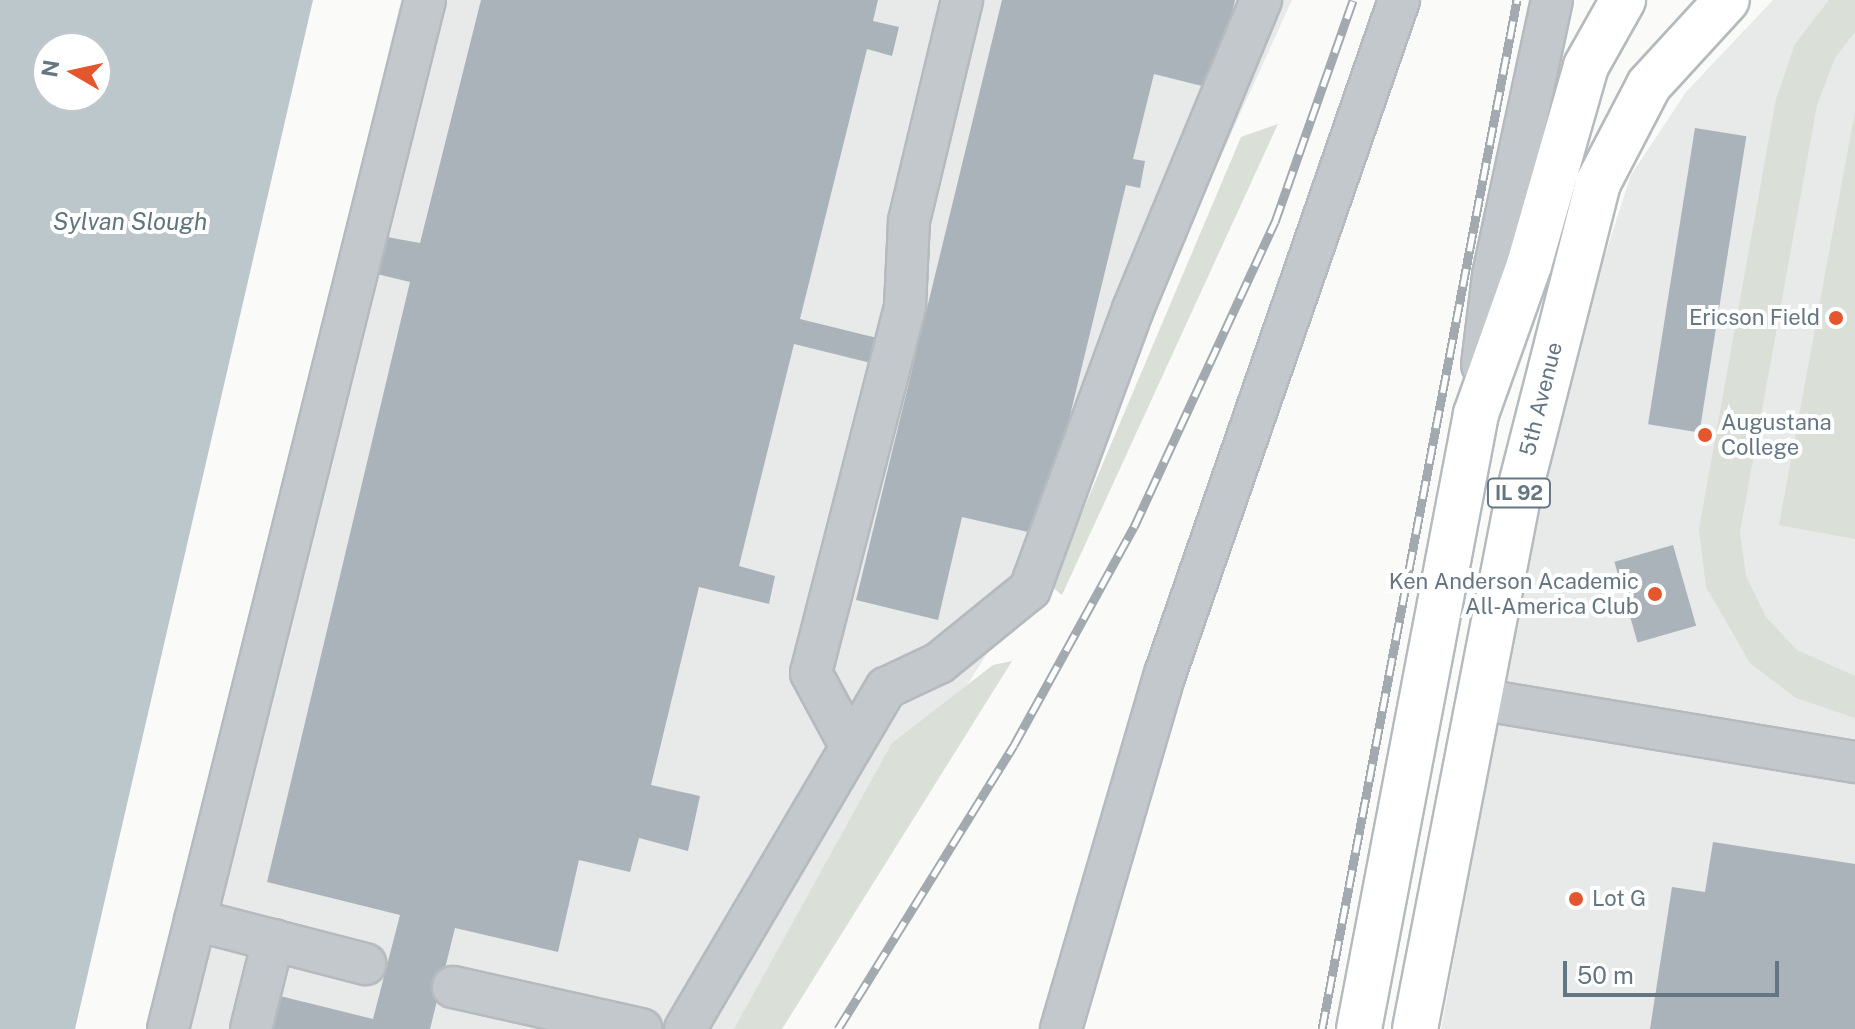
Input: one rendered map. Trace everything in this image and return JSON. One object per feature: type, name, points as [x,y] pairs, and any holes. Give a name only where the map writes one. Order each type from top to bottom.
[{"type":"main road","name":"IL 92","points":[[1359,1029],[1476,414],[1529,265],[1586,66],[1623,0]]},
{"type":"main road","name":"5th Avenue","points":[[1415,1029],[1478,699],[1538,409],[1598,183],[1649,85],[1727,0]]},
{"type":"street","points":[[168,1029],[425,0]]},
{"type":"street","points":[[851,747],[811,673],[905,306],[909,221],[962,0]]},
{"type":"street","points":[[685,1029],[886,688],[939,663],[1030,589],[1133,309],[1261,0]]},
{"type":"street","points":[[1061,1029],[1165,674],[1399,0]]},
{"type":"street","points":[[1476,414],[1493,275],[1552,0]]},
{"type":"street","points":[[1478,699],[1855,762]]},
{"type":"street","points":[[195,920],[365,964]]},
{"type":"street","points":[[251,1029],[273,940]]},
{"type":"street","points":[[453,987],[641,1029]]},
{"type":"shaded area","points":[[401,0],[1292,0],[1013,613],[748,1029],[152,1029]]},
{"type":"shaded area","name":"Augustana College","points":[[1773,0],[1855,0],[1855,1029],[1441,1029],[1530,543],[1582,326],[1631,175],[1686,92]]},
{"type":"shaded area","points":[[1829,0],[1855,0],[1855,32],[1835,58],[1817,105],[1740,532],[1746,576],[1766,617],[1797,650],[1855,676],[1855,718],[1796,698],[1750,663],[1706,587],[1699,529],[1776,99],[1795,44]]},
{"type":"shaded area","name":"Ericson Field","points":[[1855,111],[1855,539],[1779,525]]},
{"type":"shaded area","points":[[1278,124],[1062,595],[1051,586],[1241,137]]},
{"type":"shaded area","points":[[1012,661],[782,1029],[734,1029],[892,743],[993,665]]},
{"type":"water","name":"Sylvan Slough","points":[[0,0],[313,0],[75,1029],[0,1029]]},
{"type":"building","points":[[481,0],[878,0],[873,21],[899,27],[892,56],[867,49],[800,319],[877,338],[871,363],[794,344],[739,566],[775,576],[769,604],[699,587],[651,785],[700,796],[688,851],[639,838],[630,872],[579,860],[558,952],[455,928],[430,1029],[263,1029],[272,994],[373,1019],[400,915],[267,882],[410,282],[377,274],[387,237],[420,243]]},
{"type":"building","points":[[1002,0],[1235,0],[1214,89],[1154,74],[1133,159],[1145,161],[1140,188],[1126,185],[1041,535],[962,517],[938,620],[856,600]]},
{"type":"building","points":[[1695,128],[1746,136],[1699,432],[1648,424]]},
{"type":"building","name":"Ken Anderson Academic All-America Club","points":[[1673,545],[1696,626],[1638,643],[1614,562]]},
{"type":"building","points":[[1713,842],[1855,864],[1855,1029],[1650,1029],[1672,887],[1705,892]]},
{"type":"railway","points":[[838,1029],[1014,745],[1134,527],[1275,222],[1353,0]]},
{"type":"railway","points":[[1322,1029],[1517,0]]},
{"type":"place","name":"Ericson Field","points":[[1836,318]]},
{"type":"place","name":"Augustana College","points":[[1705,435]]},
{"type":"place","name":"Ken Anderson Academic All-America Club","points":[[1655,594]]},
{"type":"place","name":"Lot G","points":[[1576,899]]}]
